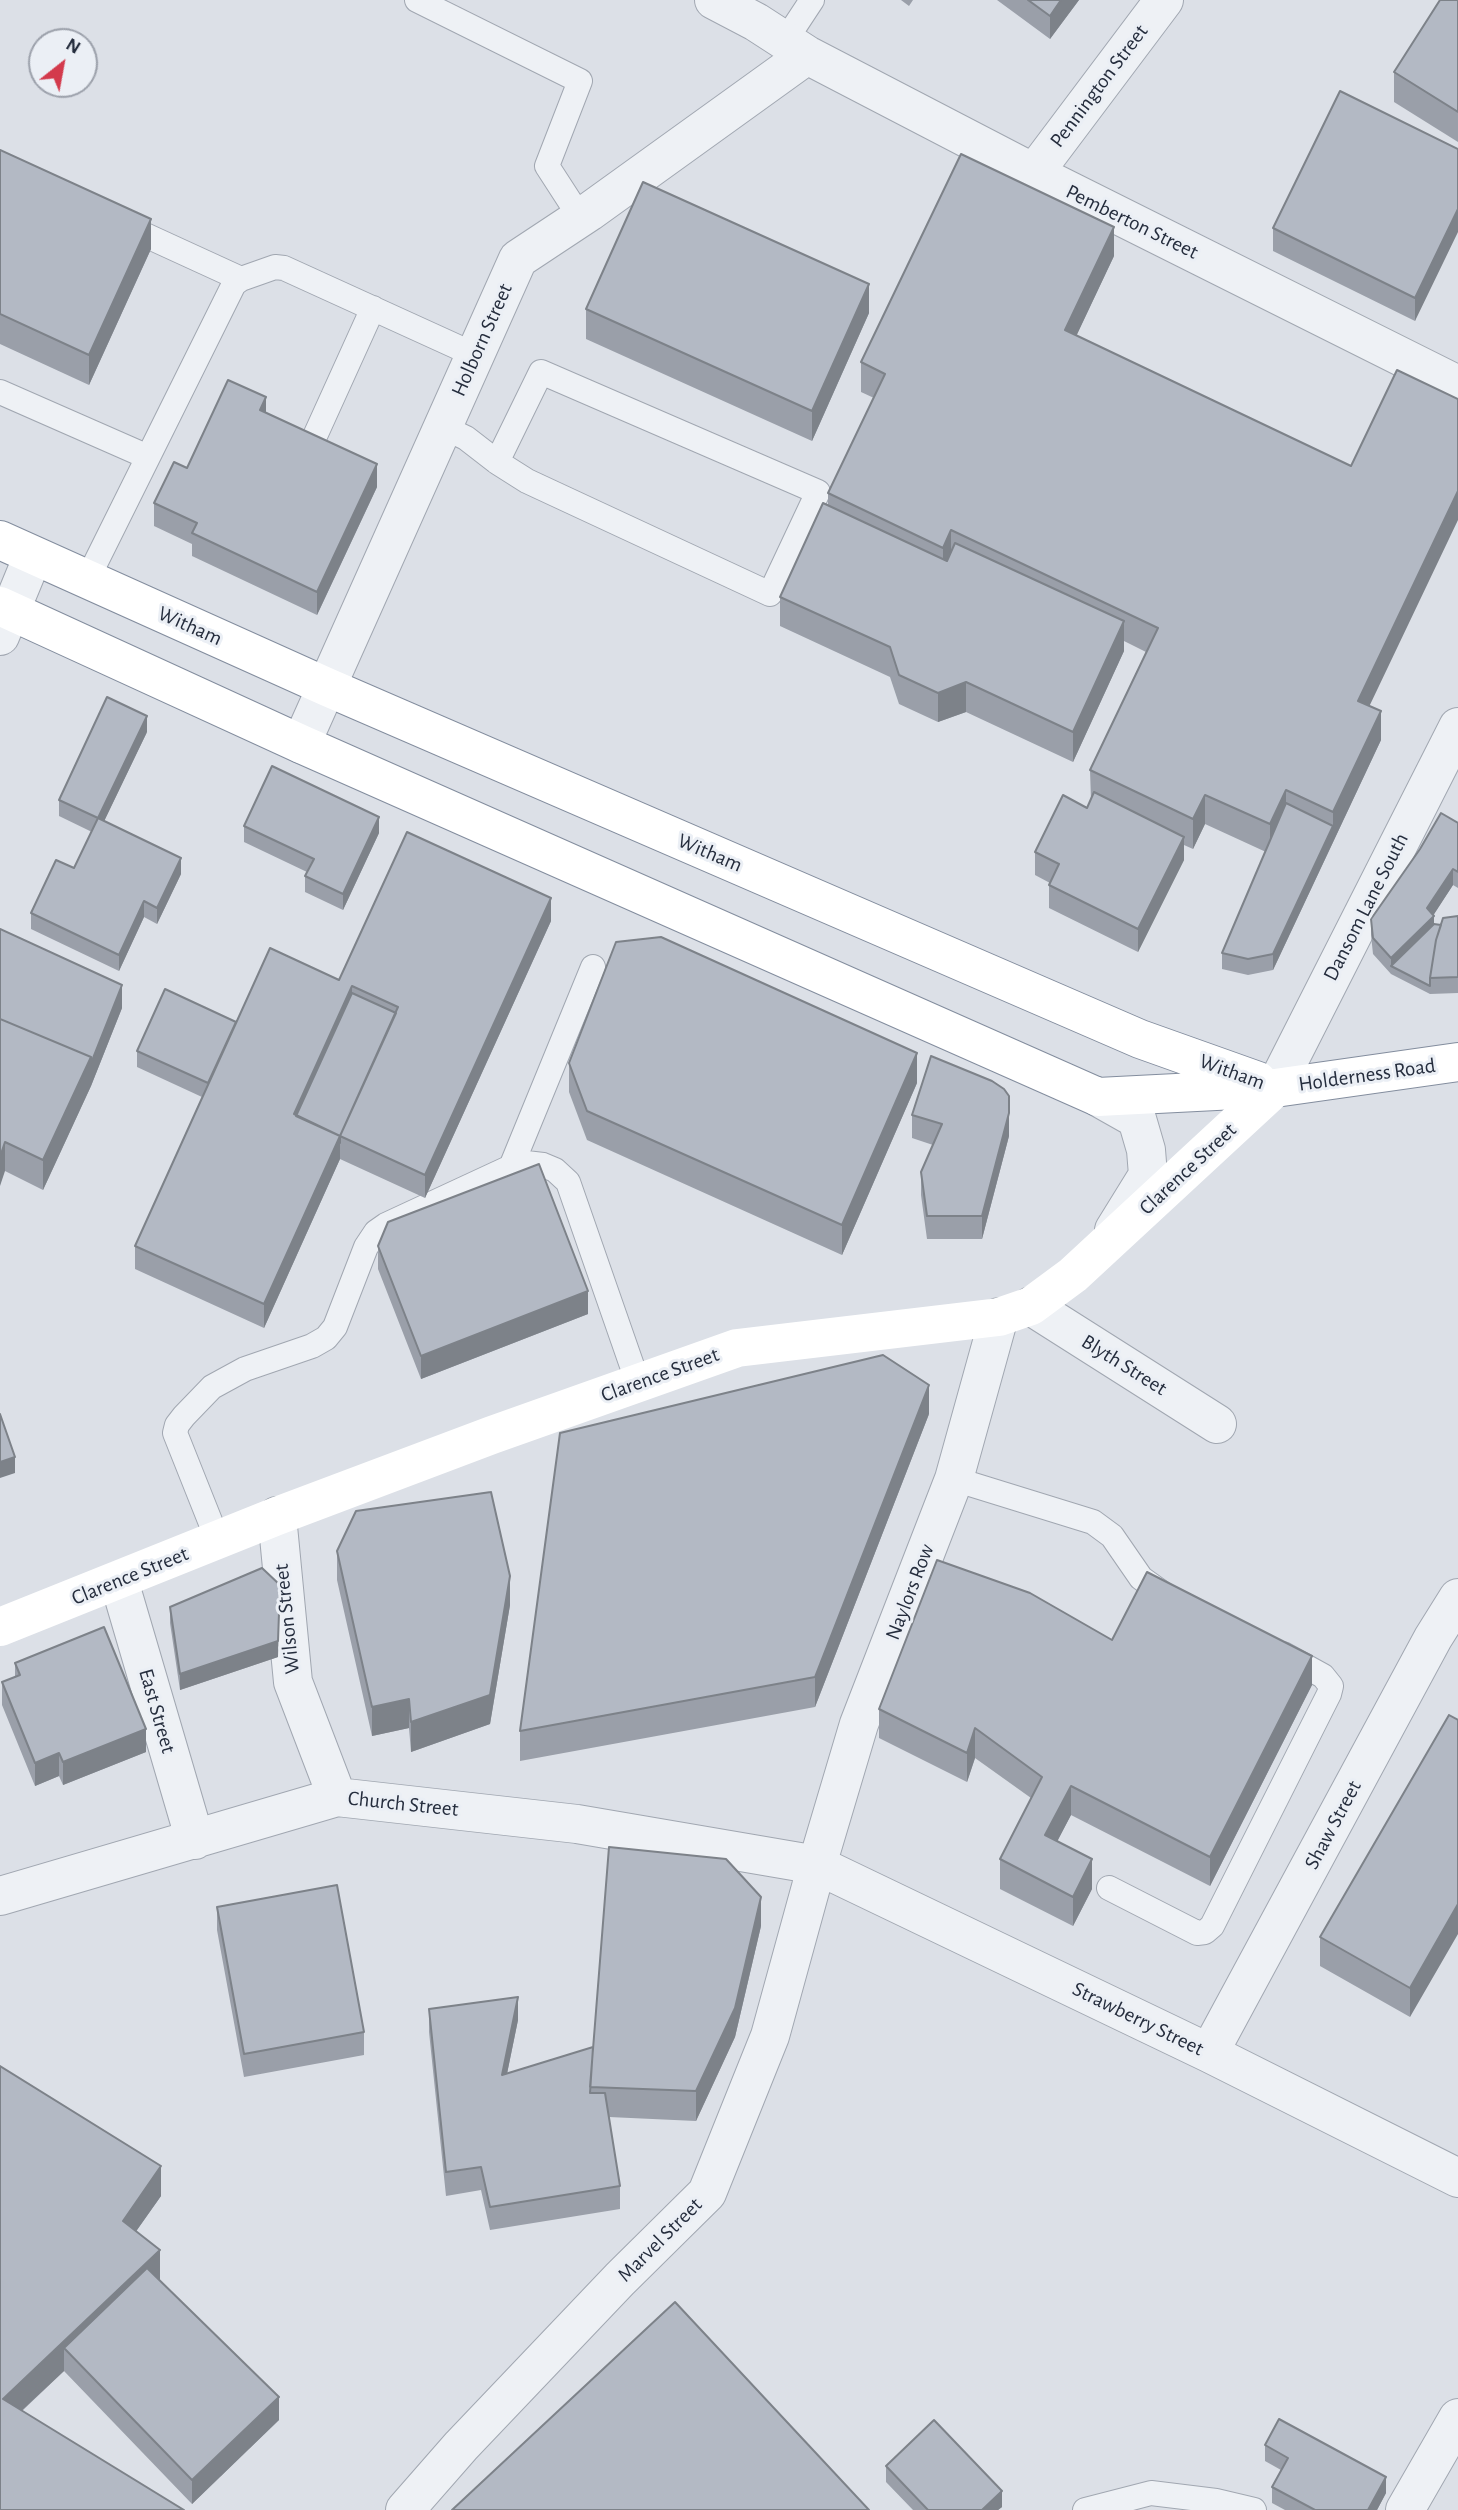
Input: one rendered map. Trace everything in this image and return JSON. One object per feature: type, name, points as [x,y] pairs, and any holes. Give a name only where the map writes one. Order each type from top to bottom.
[{"type":"main road","name":"Witham","points":[[17,548],[327,687],[1140,1039],[1275,1088]]},
{"type":"main road","name":"Witham","points":[[4,618],[301,744],[1098,1097],[1275,1088]]},
{"type":"main road","name":"Holderness Road","points":[[1275,1088],[1458,1062]]},
{"type":"main road","name":"Clarence Street","points":[[0,1627],[276,1517],[492,1435],[737,1348],[1015,1311],[1073,1275],[1275,1088]]},
{"type":"street","name":"Pemberton Street","points":[[714,0],[796,48],[1034,173],[1458,385]]},
{"type":"street","name":"Pennington Street","points":[[1034,173],[1164,0]]},
{"type":"street","name":"Holborn Street","points":[[301,744],[518,259],[580,217],[796,48]]},
{"type":"street","points":[[4,618],[17,548]]},
{"type":"street","name":"Dansom Lane South","points":[[1275,1088],[1458,727]]},
{"type":"street","points":[[1098,1097],[1137,1119],[1146,1150],[1148,1175],[1102,1249]]},
{"type":"street","name":"Blyth Street","points":[[1015,1311],[1217,1424]]},
{"type":"street","name":"Naylors Row","points":[[817,1865],[859,1724],[954,1479],[1015,1311]]},
{"type":"street","name":"Wilson Street","points":[[276,1517],[293,1682],[337,1797]]},
{"type":"street","name":"East Street","points":[[119,1581],[195,1840]]},
{"type":"street","name":"Shaw Street","points":[[1209,2053],[1433,1638],[1458,1598]]},
{"type":"street","name":"Church Street","points":[[4,1885],[195,1840],[337,1797],[577,1824],[817,1865]]},
{"type":"street","name":"Strawberry Street","points":[[817,1865],[1209,2053],[1458,2178]]},
{"type":"street","name":"Marvel Street","points":[[405,2510],[461,2446],[707,2193],[770,2036],[817,1865]]},
{"type":"street","points":[[1405,2510],[1458,2418]]},
{"type":"lane","points":[[417,0],[580,81],[547,166],[580,217]]},
{"type":"lane","points":[[796,48],[812,0]]},
{"type":"lane","points":[[103,216],[242,279]]},
{"type":"lane","points":[[87,580],[234,284],[242,279],[275,267],[284,268],[475,355]]},
{"type":"lane","points":[[315,436],[373,308]]},
{"type":"lane","points":[[443,427],[466,438],[497,462],[527,481],[770,594],[818,492],[541,372],[497,462]]},
{"type":"lane","points":[[0,392],[148,457]]},
{"type":"lane","points":[[511,1167],[593,967]]},
{"type":"lane","points":[[218,1541],[175,1433],[184,1416],[212,1387],[245,1369],[312,1346],[326,1338],[335,1327],[366,1247],[376,1232],[386,1224],[511,1167],[526,1163],[543,1165],[555,1170],[568,1182],[638,1383]]},
{"type":"lane","points":[[954,1479],[1093,1522],[1112,1536],[1141,1578],[1160,1593],[1196,1611]]},
{"type":"lane","points":[[1110,1888],[1197,1933],[1205,1932],[1212,1926],[1331,1686],[1323,1676],[1256,1641]]},
{"type":"lane","points":[[1085,2510],[1151,2493],[1216,2501],[1254,2510]]},
{"type":"building","points":[[1028,0],[1061,0],[1050,16]]},
{"type":"building","points":[[1440,0],[1458,0],[1458,112],[1394,72]]},
{"type":"building","points":[[1340,91],[1458,149],[1458,209],[1415,298],[1273,228]]},
{"type":"building","points":[[0,150],[151,219],[89,355],[0,314]]},
{"type":"building","points":[[961,154],[1114,227],[1065,330],[1351,466],[1397,370],[1458,399],[1458,491],[1358,701],[1381,711],[1333,812],[1286,790],[1270,824],[1205,795],[1193,819],[1090,770],[1158,628],[951,530],[943,548],[828,493],[885,374],[861,362]]},
{"type":"building","points":[[643,182],[869,284],[812,411],[586,309]]},
{"type":"building","points":[[228,380],[266,397],[260,410],[377,464],[317,592],[192,533],[197,523],[154,503],[174,462],[187,468]]},
{"type":"building","points":[[823,503],[947,561],[955,543],[1124,621],[1073,732],[966,682],[938,693],[899,675],[890,647],[780,597]]},
{"type":"building","points":[[107,697],[147,716],[98,818],[59,800]]},
{"type":"building","points":[[272,766],[379,817],[343,894],[305,876],[314,859],[244,826]]},
{"type":"building","points":[[1094,792],[1184,837],[1138,929],[1049,885],[1059,864],[1035,852],[1063,795],[1087,808]]},
{"type":"building","points":[[1286,803],[1333,826],[1273,954],[1248,959],[1222,953]]},
{"type":"building","points":[[1441,813],[1458,823],[1458,872],[1453,869],[1427,908],[1434,916],[1391,958],[1373,938],[1371,919],[1420,849]]},
{"type":"building","points":[[98,818],[181,858],[157,908],[144,901],[119,955],[31,913],[56,860],[74,868]]},
{"type":"building","points":[[407,832],[551,898],[425,1175],[340,1136],[264,1304],[135,1246],[270,948],[339,980]],"holes":[[[352,986],[398,1007],[340,1136],[294,1114]]]},
{"type":"building","points":[[1458,916],[1458,977],[1430,978],[1436,940],[1443,918]]},
{"type":"building","points":[[1434,924],[1441,925],[1436,940],[1430,986],[1391,966]]},
{"type":"building","points":[[0,929],[122,985],[91,1063],[91,1057],[0,1019]]},
{"type":"building","points":[[661,937],[917,1053],[842,1225],[587,1111],[569,1063],[616,942]]},
{"type":"building","points":[[165,989],[236,1022],[208,1083],[137,1051]]},
{"type":"building","points":[[352,993],[396,1013],[340,1136],[296,1116]]},
{"type":"building","points":[[0,1019],[91,1057],[43,1160],[5,1142],[0,1157]]},
{"type":"building","points":[[931,1056],[992,1081],[1009,1096],[1009,1113],[982,1216],[927,1216],[921,1172],[942,1124],[912,1115]]},
{"type":"building","points":[[539,1164],[588,1291],[421,1356],[378,1246],[388,1222]]},
{"type":"building","points":[[883,1355],[929,1385],[815,1677],[520,1731],[560,1433]]},
{"type":"building","points":[[0,1414],[15,1457],[0,1462]]},
{"type":"building","points":[[491,1492],[510,1576],[490,1695],[411,1722],[409,1699],[372,1707],[337,1551],[356,1511]]},
{"type":"building","points":[[937,1560],[1030,1593],[1112,1640],[1147,1572],[1312,1656],[1210,1857],[1071,1786],[1045,1835],[1092,1859],[1073,1897],[1000,1859],[1042,1777],[975,1728],[967,1753],[879,1709]]},
{"type":"building","points":[[262,1568],[280,1585],[278,1641],[180,1674],[170,1607]]},
{"type":"building","points":[[104,1627],[146,1729],[63,1762],[59,1753],[35,1763],[2,1682],[20,1675],[15,1663]]},
{"type":"building","points":[[1449,1715],[1458,1720],[1458,1904],[1410,1988],[1320,1937]]},
{"type":"building","points":[[609,1847],[726,1859],[761,1897],[735,2008],[696,2091],[590,2087]]},
{"type":"building","points":[[337,1885],[364,2032],[244,2054],[217,1907]]},
{"type":"building","points":[[518,1997],[502,2075],[593,2047],[590,2093],[605,2093],[620,2186],[490,2207],[481,2167],[446,2172],[429,2009]]},
{"type":"building","points":[[0,2066],[161,2166],[123,2221],[160,2250],[3,2399],[184,2510],[0,2510]]},
{"type":"building","points":[[147,2268],[279,2397],[192,2480],[64,2348]]},
{"type":"building","points":[[675,2302],[869,2510],[452,2510]]},
{"type":"building","points":[[1279,2419],[1386,2477],[1368,2510],[1315,2510],[1272,2487],[1288,2458],[1265,2445]]},
{"type":"building","points":[[934,2420],[1002,2491],[982,2510],[928,2510],[886,2466]]}]
